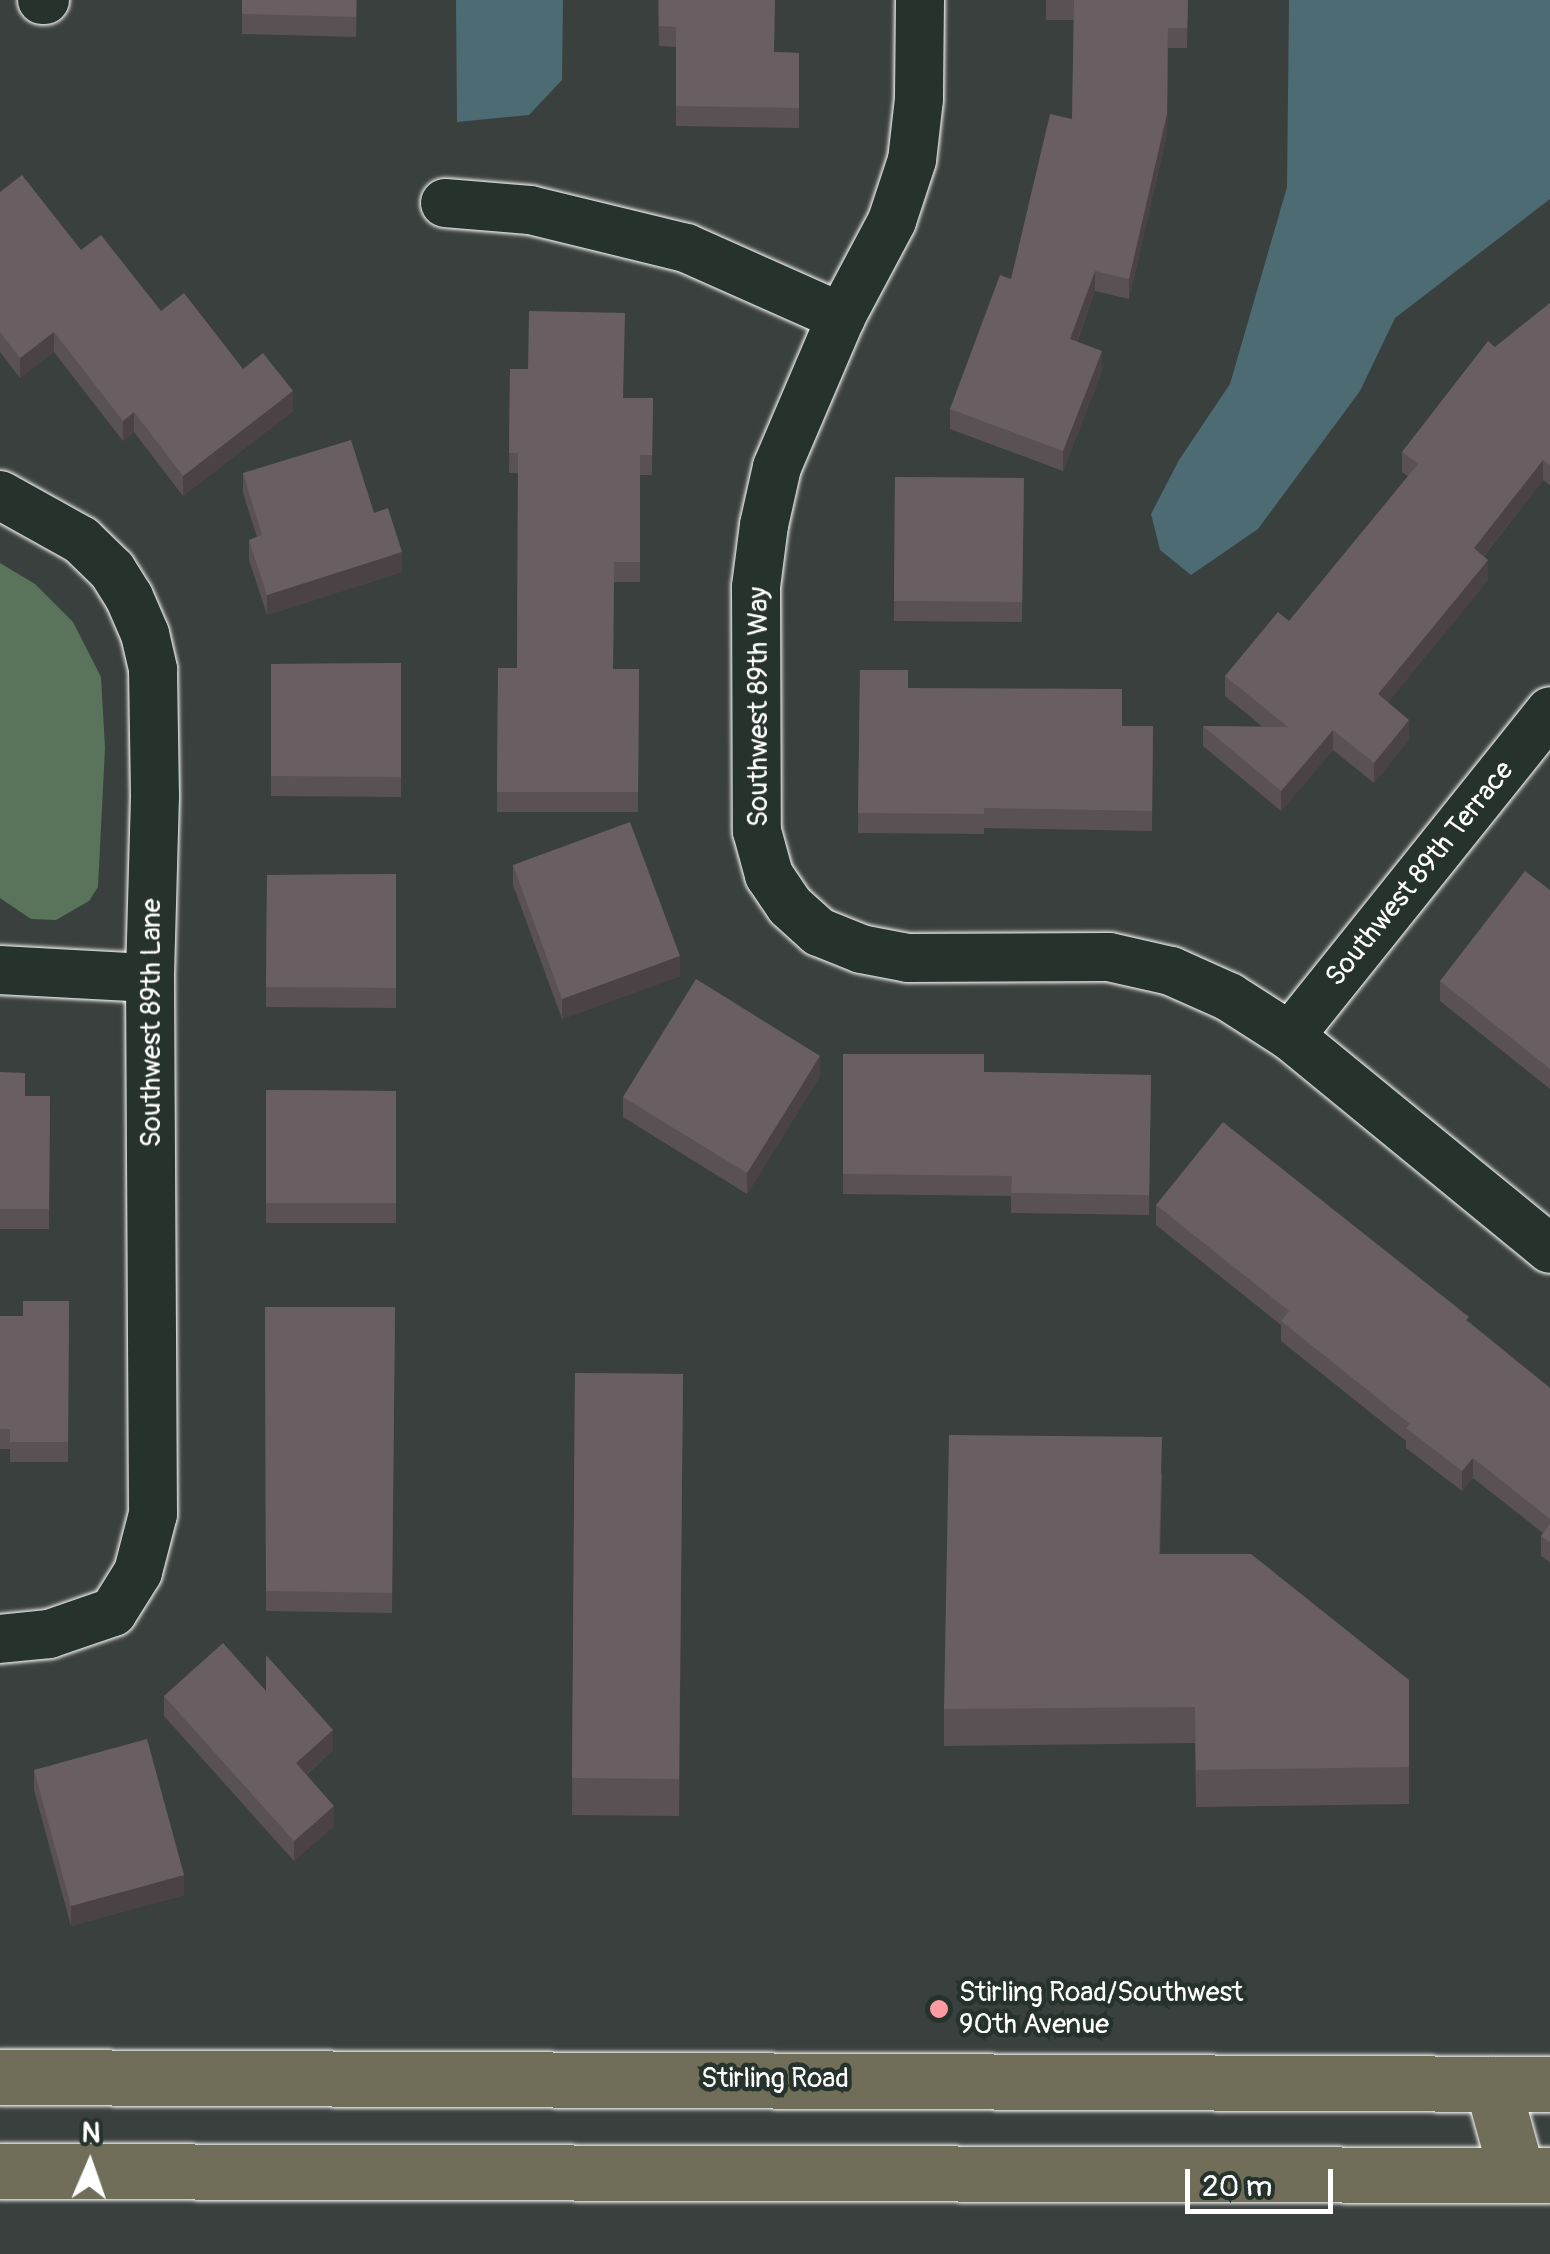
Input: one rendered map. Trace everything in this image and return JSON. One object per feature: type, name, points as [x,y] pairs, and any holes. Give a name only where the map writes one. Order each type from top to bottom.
[{"type":"main road","name":"Stirling Road","points":[[0,2077],[1550,2084]]},
{"type":"main road","points":[[0,2171],[1534,2175],[1492,2084]]},
{"type":"street","name":"Southwest 89th Way","points":[[920,0],[920,99],[912,160],[892,220],[840,316],[778,467],[764,525],[756,587],[756,832],[769,876],[790,906],[819,932],[861,949],[908,958],[1108,957],[1171,971],[1229,997],[1290,1036],[1550,1250]]},
{"type":"street","points":[[445,202],[530,210],[686,248],[840,316]]},
{"type":"street","name":"Southwest 89th Lane","points":[[0,495],[91,550],[112,570],[145,634],[154,670],[150,978],[153,1514],[138,1572],[113,1612],[49,1634],[0,1639]]},
{"type":"street","name":"Southwest 89th Terrace","points":[[1290,1036],[1550,712]]},
{"type":"street","points":[[0,970],[150,978]]},
{"type":"green space","points":[[0,563],[35,584],[73,622],[101,677],[105,748],[98,887],[89,901],[56,920],[31,919],[0,898]]},
{"type":"water","points":[[456,0],[563,0],[562,80],[529,115],[457,122]]},
{"type":"water","points":[[1289,0],[1550,0],[1550,199],[1395,318],[1360,391],[1258,529],[1191,575],[1160,550],[1151,514],[1179,460],[1230,384],[1287,187]]},
{"type":"building","points":[[242,0],[356,0],[356,17],[242,14]]},
{"type":"building","points":[[659,0],[775,0],[774,52],[799,53],[799,108],[676,106],[676,27],[659,26]]},
{"type":"building","points":[[1074,0],[1188,0],[1187,28],[1168,28],[1167,114],[1129,279],[1095,271],[1070,339],[1102,351],[1063,451],[950,409],[1000,275],[1011,279],[1050,114],[1072,119]]},
{"type":"building","points":[[22,175],[81,250],[101,235],[161,311],[184,293],[243,369],[263,353],[293,391],[183,476],[134,412],[123,421],[54,332],[20,358],[0,332],[0,192]]},
{"type":"building","points":[[1550,303],[1550,465],[1543,460],[1474,548],[1488,560],[1378,694],[1409,720],[1374,763],[1333,730],[1281,791],[1203,726],[1288,727],[1225,676],[1278,612],[1289,621],[1418,464],[1402,452],[1488,341],[1495,347]]},
{"type":"building","points":[[529,311],[625,313],[623,398],[653,398],[652,455],[640,455],[640,562],[614,562],[613,669],[639,669],[638,792],[497,792],[498,668],[517,668],[518,453],[509,453],[510,369],[528,369]]},
{"type":"building","points":[[351,440],[374,513],[388,508],[402,552],[267,595],[249,540],[262,535],[243,473]]},
{"type":"building","points":[[895,477],[1024,478],[1022,602],[894,601]]},
{"type":"building","points":[[401,663],[401,777],[271,776],[271,664]]},
{"type":"building","points":[[860,670],[908,670],[908,688],[1122,689],[1122,726],[1153,726],[1152,811],[984,808],[984,814],[858,813]]},
{"type":"building","points":[[630,822],[680,956],[562,999],[513,865]]},
{"type":"building","points":[[1525,871],[1550,890],[1550,1069],[1440,981]]},
{"type":"building","points":[[396,874],[396,988],[266,987],[267,875]]},
{"type":"building","points":[[696,979],[820,1056],[747,1173],[623,1097]]},
{"type":"building","points":[[843,1054],[984,1054],[984,1072],[1151,1075],[1149,1195],[1011,1193],[1012,1176],[843,1174]]},
{"type":"building","points":[[0,1072],[25,1073],[25,1096],[50,1096],[49,1209],[0,1209]]},
{"type":"building","points":[[266,1090],[396,1091],[396,1203],[266,1203]]},
{"type":"building","points":[[1223,1122],[1469,1317],[1466,1320],[1550,1388],[1550,1519],[1473,1458],[1462,1471],[1406,1428],[1410,1424],[1281,1321],[1289,1311],[1156,1205]]},
{"type":"building","points":[[23,1301],[69,1301],[68,1442],[10,1442],[10,1429],[0,1429],[0,1316],[23,1316]]},
{"type":"building","points":[[265,1307],[395,1307],[392,1593],[266,1591]]},
{"type":"building","points":[[575,1373],[683,1374],[679,1779],[572,1778]]},
{"type":"building","points":[[949,1435],[1162,1437],[1159,1554],[1251,1554],[1409,1680],[1409,1767],[1196,1770],[1195,1707],[944,1709]]},
{"type":"building","points":[[1550,1524],[1550,1542],[1541,1536]]},
{"type":"building","points":[[223,1643],[266,1691],[266,1655],[333,1730],[296,1763],[334,1806],[294,1841],[164,1696]]},
{"type":"building","points":[[147,1739],[184,1875],[71,1906],[34,1770]]},
{"type":"place","name":"Stirling Road/Southwest 90th Avenue","points":[[939,2009]]}]
